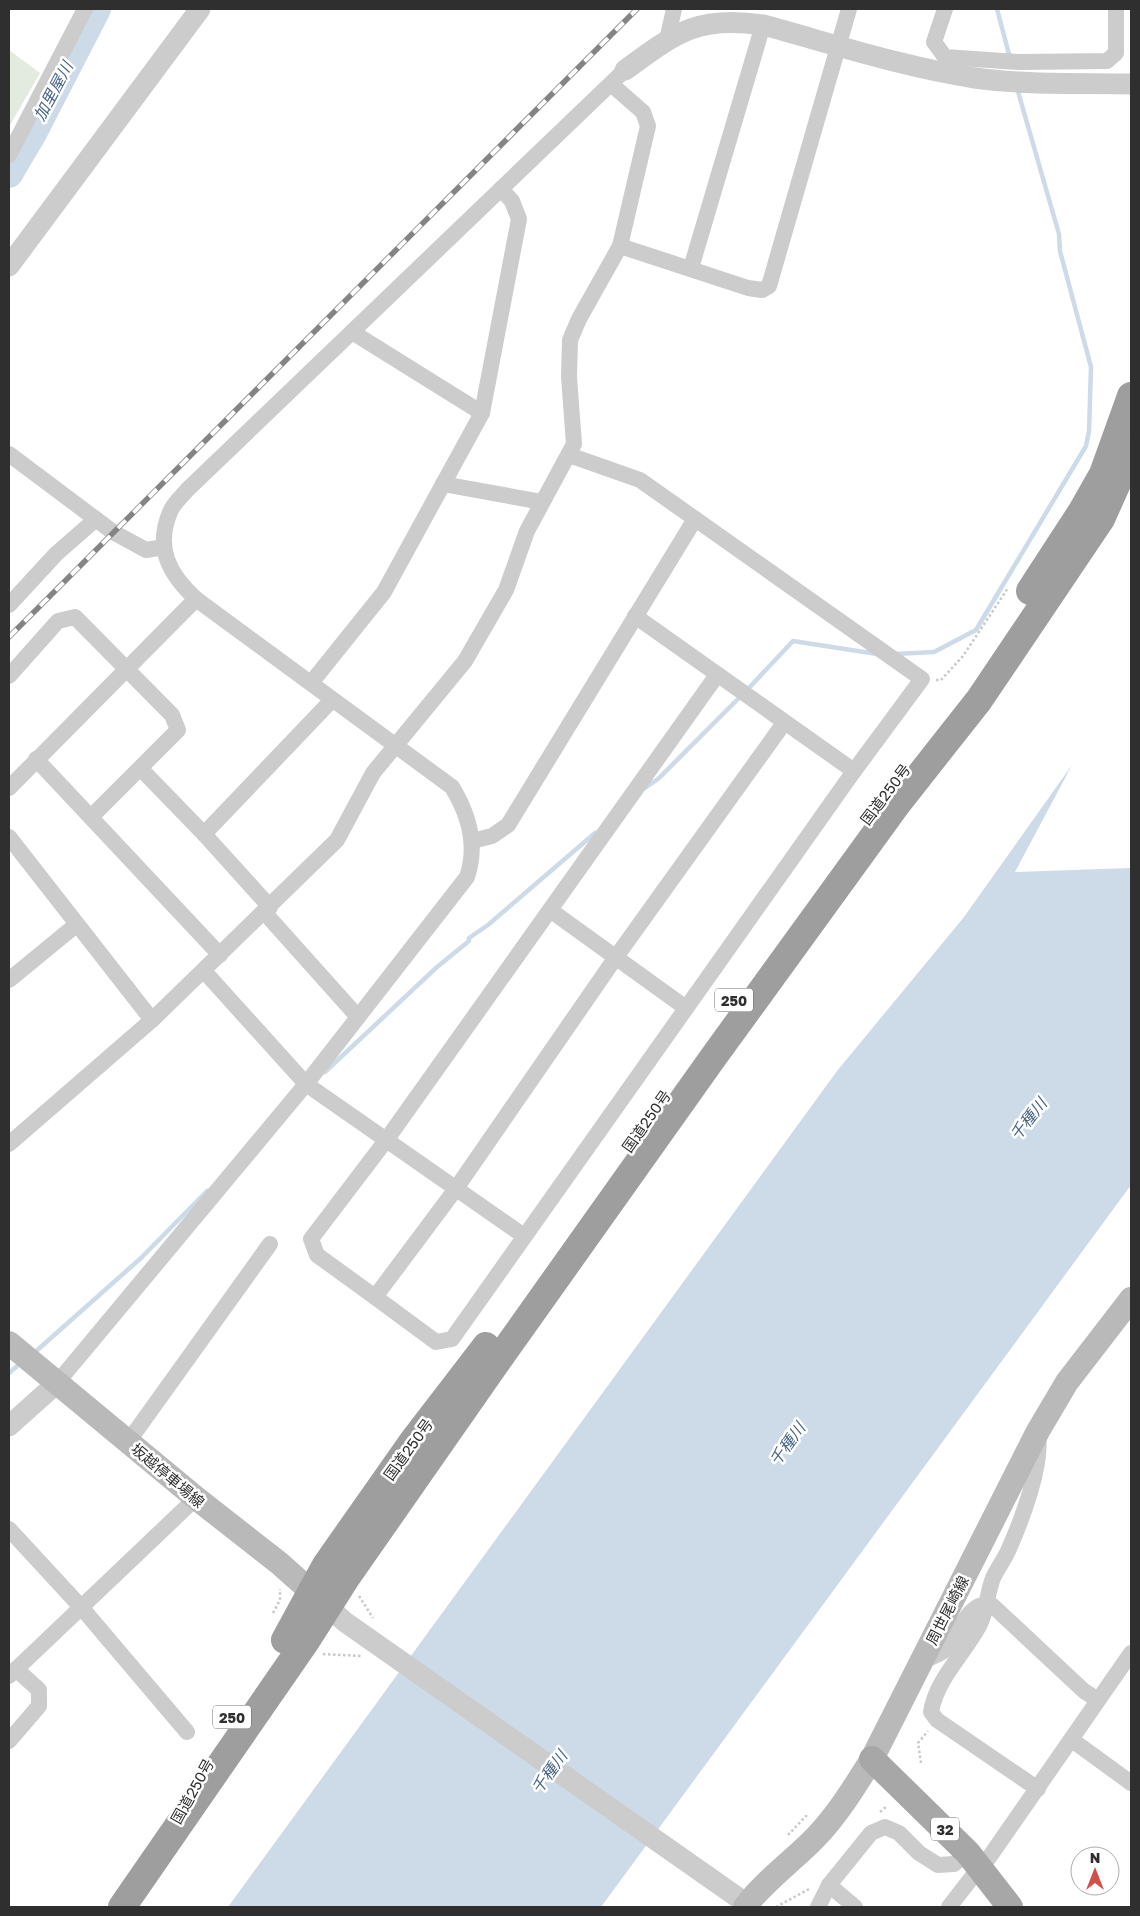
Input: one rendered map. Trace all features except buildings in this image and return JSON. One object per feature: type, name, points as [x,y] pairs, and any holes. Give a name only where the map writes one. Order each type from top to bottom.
[{"type":"highway","name":"国道250号","points":[[328,1606],[326,1565],[413,1441],[479,1356],[697,1049],[887,790],[967,687],[1082,511],[1103,474],[1131,396]]},
{"type":"highway","name":"国道250号","points":[[122,1907],[161,1848],[234,1713],[292,1630],[328,1606],[496,1363],[717,1051],[897,804],[980,700],[1101,518],[1131,452]]},
{"type":"main road","name":"周世尾崎線","points":[[746,1905],[818,1835],[841,1806],[872,1759],[1038,1431],[1067,1382],[1131,1298]]},
{"type":"main road","name":"坂越停車場線","points":[[9,1343],[328,1606]]},
{"type":"main road","name":"32","points":[[872,1759],[976,1863],[1010,1907]]},
{"type":"street","points":[[9,155],[85,9]]},
{"type":"street","points":[[9,266],[200,9]]},
{"type":"street","points":[[666,40],[674,9]]},
{"type":"street","points":[[620,246],[748,288],[762,290],[768,286],[849,9]]},
{"type":"street","points":[[945,9],[934,42],[945,57],[1018,62],[1107,61],[1116,53],[1116,9]]},
{"type":"street","points":[[9,1426],[57,1383],[306,1084],[467,878],[472,862],[472,841],[464,807],[452,788],[196,599],[179,583],[168,564],[164,547],[164,534],[170,510],[187,490],[618,77],[666,40],[697,26],[738,21],[763,25],[916,66],[975,78],[1035,83],[1131,84]]},
{"type":"street","points":[[691,268],[763,25]]},
{"type":"street","points":[[11,1136],[152,1020],[337,840],[373,773],[465,661],[490,620],[506,590],[527,531],[574,444],[569,378],[570,340],[579,318],[620,246],[648,126],[643,112],[618,77]]},
{"type":"street","points":[[311,683],[384,592],[482,413],[519,219],[512,201],[501,189]]},
{"type":"street","points":[[352,332],[482,413]]},
{"type":"street","points":[[9,454],[113,532],[146,550],[164,547]]},
{"type":"street","points":[[569,455],[640,480],[922,679],[854,770],[452,1339],[436,1342],[317,1255],[312,1239],[387,1139],[717,675]]},
{"type":"street","points":[[443,484],[542,502]]},
{"type":"street","points":[[9,605],[56,554],[96,519]]},
{"type":"street","points":[[472,841],[492,836],[508,825],[695,519]]},
{"type":"street","points":[[9,788],[125,668],[196,599]]},
{"type":"street","points":[[635,616],[784,723],[854,770]]},
{"type":"street","points":[[9,676],[58,620],[75,617],[172,715],[178,730],[91,818]]},
{"type":"street","points":[[204,834],[332,700]]},
{"type":"street","points":[[375,1297],[455,1190],[616,957],[784,723]]},
{"type":"street","points":[[36,759],[220,955]]},
{"type":"street","points":[[140,769],[204,834],[358,1017]]},
{"type":"street","points":[[9,837],[152,1020]]},
{"type":"street","points":[[550,910],[686,1008]]},
{"type":"street","points":[[9,980],[76,925]]},
{"type":"street","points":[[204,970],[306,1084],[387,1139],[455,1190],[524,1236]]},
{"type":"street","points":[[128,1442],[270,1244]]},
{"type":"street","points":[[1038,1431],[1040,1445],[1037,1470],[1008,1550],[994,1576],[979,1626],[955,1660],[933,1703],[931,1712],[936,1720],[1038,1789]]},
{"type":"street","points":[[9,1741],[38,1706],[38,1690],[12,1672],[196,1498]]},
{"type":"street","points":[[9,1529],[81,1607],[187,1732]]},
{"type":"street","points":[[921,1661],[947,1648],[960,1626],[976,1607],[986,1604],[993,1606],[1084,1690],[1098,1700]]},
{"type":"street","points":[[328,1606],[746,1905]]},
{"type":"street","points":[[949,1907],[976,1863],[1038,1789],[1131,1653]]},
{"type":"street","points":[[1072,1740],[1131,1783]]},
{"type":"street","points":[[818,1907],[829,1885],[871,1833],[885,1827],[899,1833],[919,1853],[938,1865],[976,1863]]},
{"type":"street","points":[[829,1885],[855,1907]]},
{"type":"path","points":[[922,679],[941,680],[962,656],[1011,583]]},
{"type":"path","points":[[273,1613],[280,1600],[280,1587]]},
{"type":"path","points":[[921,1763],[918,1743],[936,1720]]},
{"type":"shaded area","points":[[9,50],[40,73],[9,127]]},
{"type":"water","name":"千種川","points":[[1072,765],[1015,872],[1131,868],[1131,1185],[601,1907],[228,1907],[837,1071],[964,917]]},
{"type":"waterway","name":"加里屋川","points":[[9,174],[32,135],[97,9]]},
{"type":"waterway","points":[[997,9],[1010,58]]},
{"type":"waterway","points":[[895,654],[934,652],[976,630],[1086,446],[1089,431],[1091,367],[1060,251],[1059,234],[1017,88]]},
{"type":"waterway","points":[[747,690],[793,641],[877,654]]},
{"type":"waterway","points":[[645,788],[658,779],[742,695]]},
{"type":"waterway","points":[[325,1072],[437,967],[469,941],[469,938],[488,925],[595,833]]},
{"type":"waterway","points":[[34,1353],[141,1258],[207,1191]]},
{"type":"waterway","points":[[9,1373],[22,1362]]},
{"type":"railway","points":[[9,637],[637,9]]}]
